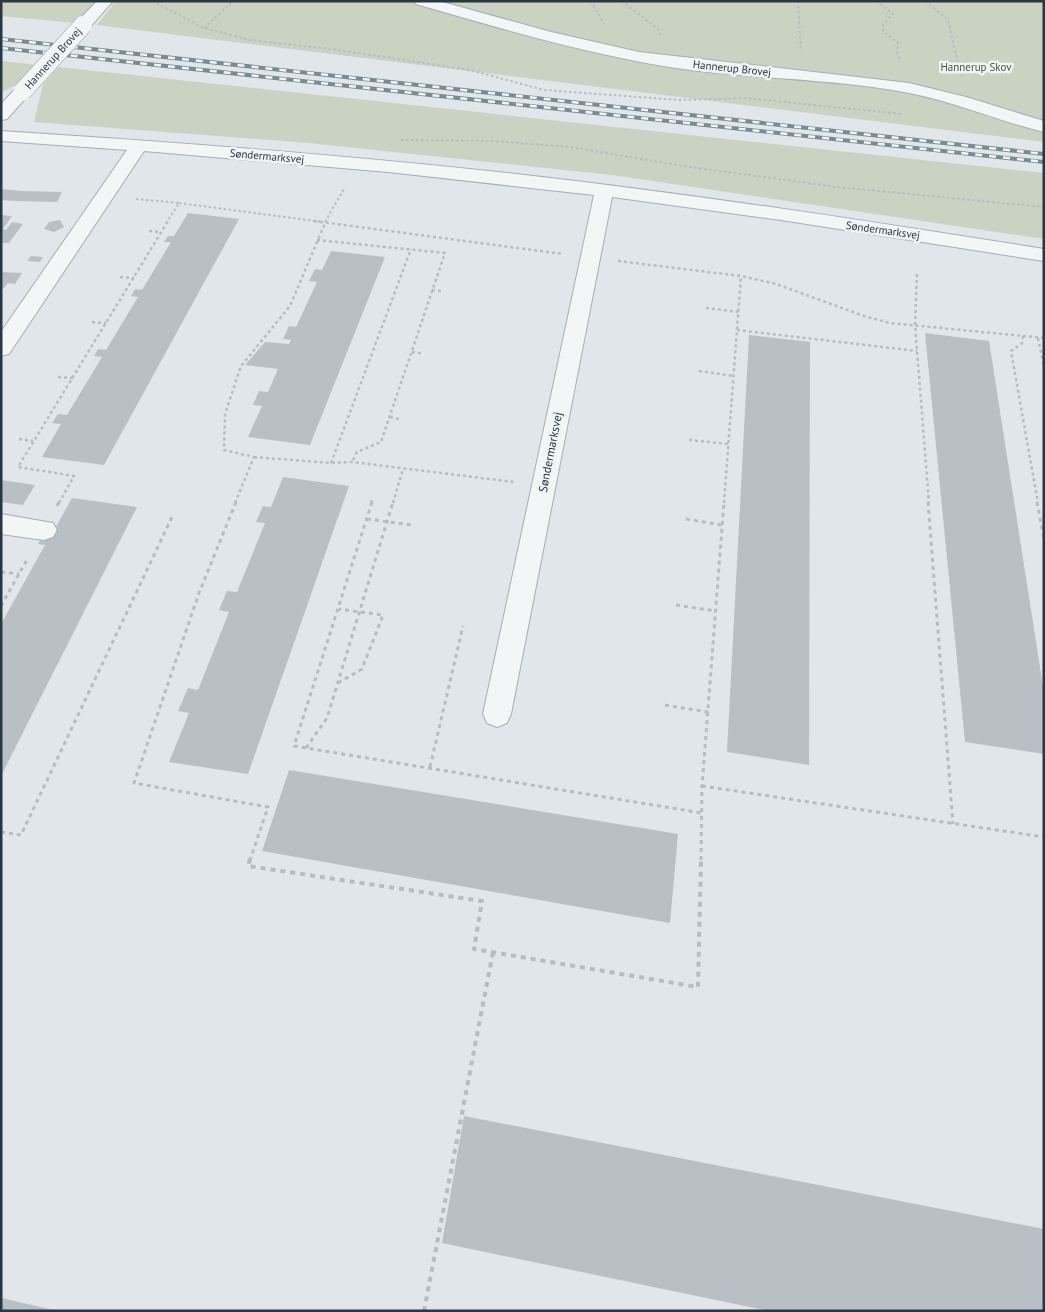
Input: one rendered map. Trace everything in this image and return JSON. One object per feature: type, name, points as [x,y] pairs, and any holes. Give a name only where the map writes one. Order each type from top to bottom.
[{"type":"street","name":"Hannerup Brovej","points":[[1,115],[106,1]]},
{"type":"street","name":"Hannerup Brovej","points":[[421,1],[552,37],[671,62],[912,89],[967,101],[1044,126]]},
{"type":"street","name":"Søndermarksvej","points":[[1,136],[139,145],[364,165],[604,191],[900,232],[1044,255]]},
{"type":"street","points":[[1,349],[106,197],[139,145]]},
{"type":"street","name":"Søndermarksvej","points":[[496,714],[604,191]]},
{"type":"street","points":[[1,524],[44,530]]},
{"type":"path","points":[[152,1],[204,28],[249,40],[331,49],[470,70],[544,90],[680,100],[746,98],[813,105]]},
{"type":"path","points":[[204,28],[233,1]]},
{"type":"path","points":[[798,1],[801,56]]},
{"type":"path","points":[[876,1],[893,14],[883,26],[883,31],[898,43],[897,52],[900,63],[909,74],[912,89]]},
{"type":"path","points":[[926,1],[948,20],[967,101]]},
{"type":"path","points":[[393,140],[491,141],[571,147],[683,166],[837,187],[1044,207]]},
{"type":"path","points":[[224,450],[226,414],[241,366],[290,306],[317,240],[336,200],[364,165]]},
{"type":"path","points":[[1,606],[74,476],[18,467],[179,203],[106,197]]},
{"type":"path","points":[[149,231],[161,232]]},
{"type":"path","points":[[317,240],[445,253],[381,442],[357,452],[352,462]]},
{"type":"path","points":[[331,463],[411,249]]},
{"type":"path","points":[[917,274],[915,325],[953,824]]},
{"type":"path","points":[[120,277],[134,278]]},
{"type":"path","points":[[432,290],[441,291]]},
{"type":"path","points":[[706,308],[738,312]]},
{"type":"path","points":[[92,322],[106,323]]},
{"type":"path","points":[[737,330],[917,351]]},
{"type":"path","points":[[1023,336],[1022,343],[1011,351],[1044,539]]},
{"type":"path","points":[[1038,338],[1044,366]]},
{"type":"path","points":[[411,352],[421,353]]},
{"type":"path","points":[[699,371],[734,376]]},
{"type":"path","points":[[58,377],[73,378]]},
{"type":"path","points":[[390,417],[400,419]]},
{"type":"path","points":[[19,439],[33,441]]},
{"type":"path","points":[[689,440],[728,444]]},
{"type":"path","points":[[254,457],[331,463],[352,462],[543,486]]},
{"type":"path","points":[[306,748],[327,718],[403,469]]},
{"type":"path","points":[[374,498],[294,746],[702,813]]},
{"type":"path","points":[[1,832],[21,835],[173,515]]},
{"type":"path","points":[[367,519],[412,526]]},
{"type":"path","points":[[686,519],[722,525]]},
{"type":"path","points":[[1,572],[19,574]]},
{"type":"path","points":[[676,605],[716,611]]},
{"type":"path","points":[[337,683],[362,669],[383,615],[338,608]]},
{"type":"path","points":[[430,767],[463,626]]},
{"type":"path","points":[[665,706],[708,712]]},
{"type":"path","points":[[702,786],[1044,837]]},
{"type":"path","points":[[424,1311],[493,952]]},
{"type":"green space","points":[[1,1],[98,1],[75,23],[1,16]]},
{"type":"green space","name":"Hannerup Skov","points":[[116,1],[1044,1],[1044,142],[97,25]]},
{"type":"green space","points":[[1,61],[37,65],[21,82],[1,93]]},
{"type":"green space","points":[[58,67],[1044,173],[1044,239],[612,175],[309,143],[34,122],[43,84]]},
{"type":"building","points":[[1,189],[62,192],[57,202],[15,201],[1,200]]},
{"type":"building","points":[[188,213],[239,219],[104,465],[42,457],[61,424],[52,423],[58,414],[67,415],[102,357],[94,356],[98,349],[106,350],[138,297],[131,296],[135,289],[142,290],[171,242],[164,242],[168,236],[174,236]]},
{"type":"building","points":[[1,215],[12,216],[3,229],[6,230],[12,222],[23,224],[9,243],[1,243]]},
{"type":"building","points":[[60,220],[64,227],[54,232],[44,229],[49,222]]},
{"type":"building","points":[[331,251],[385,257],[310,445],[248,437],[262,406],[253,405],[259,391],[268,392],[278,369],[245,365],[265,342],[289,344],[291,340],[283,339],[289,326],[296,327],[317,282],[309,281],[315,269],[322,270]]},
{"type":"building","points":[[31,256],[43,257],[40,262],[27,261]]},
{"type":"building","points":[[1,272],[22,273],[15,284],[8,283],[1,291]]},
{"type":"building","points":[[925,333],[989,341],[1044,693],[1044,754],[965,742]]},
{"type":"building","points":[[749,335],[810,342],[809,765],[727,752]]},
{"type":"building","points":[[283,477],[349,486],[248,774],[169,762],[189,713],[178,711],[188,688],[198,690],[229,612],[219,610],[227,591],[237,592],[265,523],[256,522],[263,506],[271,507]]},
{"type":"building","points":[[1,480],[35,485],[23,505],[1,502]]},
{"type":"building","points":[[72,498],[137,507],[1,776],[1,624],[45,545],[38,544],[43,535],[51,536]]},
{"type":"building","points":[[289,770],[678,834],[670,923],[262,851]]},
{"type":"building","points":[[464,1116],[1044,1229],[1044,1311],[769,1311],[442,1243]]},
{"type":"building","points":[[1,1298],[54,1310],[54,1311],[1,1311]]},
{"type":"railway","points":[[1,39],[1044,154]]},
{"type":"railway","points":[[1,48],[1044,162]]}]
